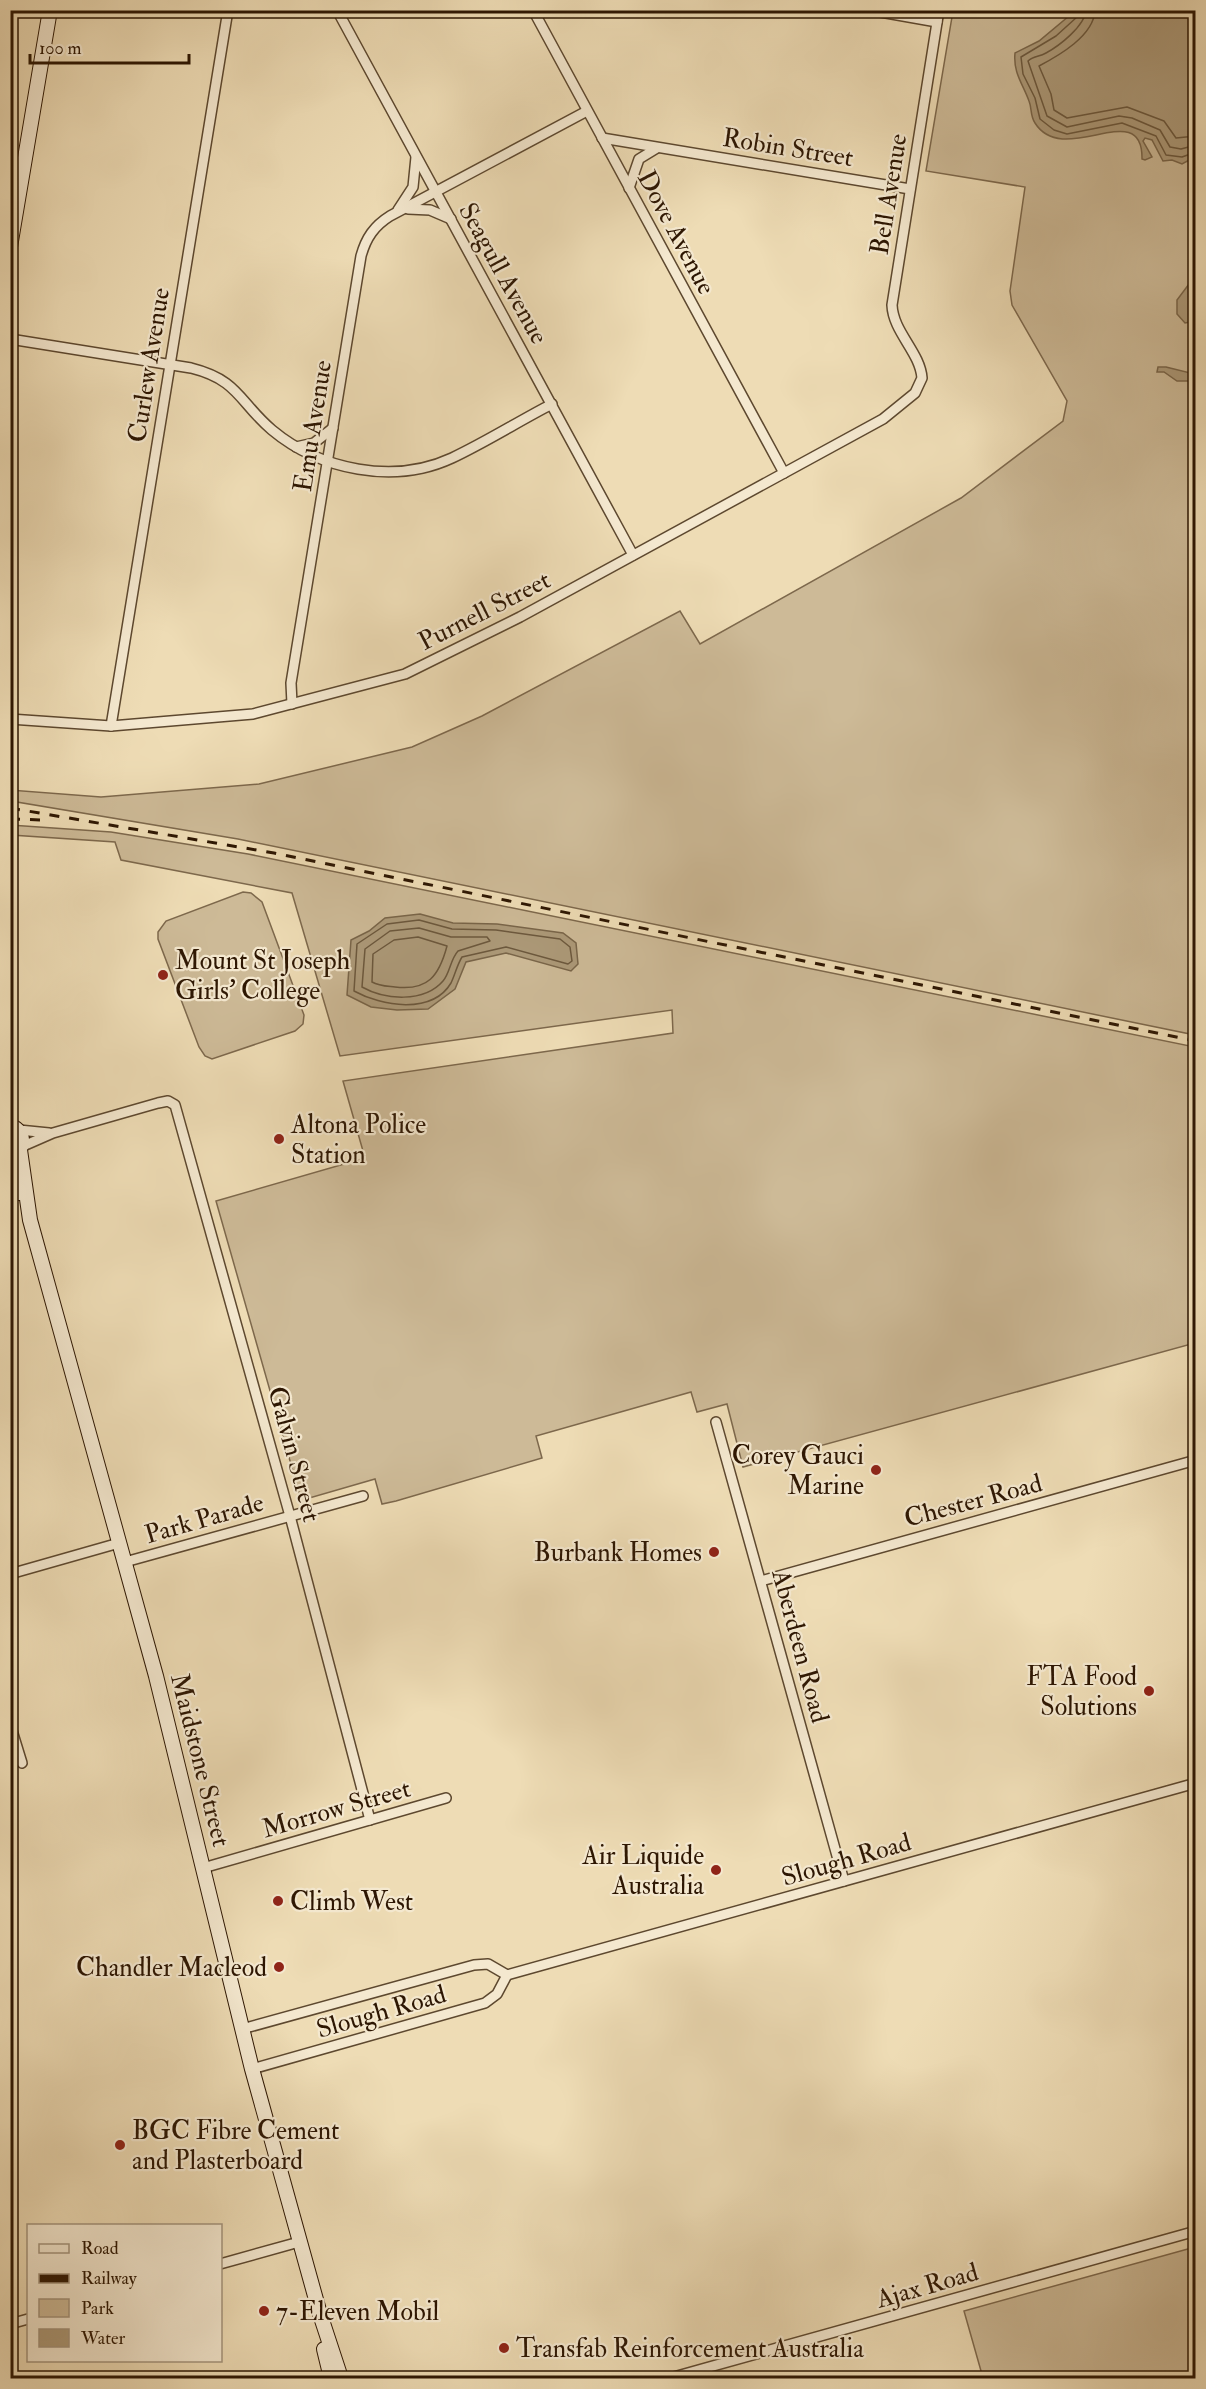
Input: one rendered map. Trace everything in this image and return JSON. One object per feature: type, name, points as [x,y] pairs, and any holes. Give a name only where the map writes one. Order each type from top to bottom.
[{"type":"main road","points":[[10,248],[50,10]]},
{"type":"main road","name":"Maidstone Street","points":[[14,1125],[23,1138],[17,1151],[30,1220],[125,1562],[252,2068],[299,2242],[341,2379]]},
{"type":"main road","name":"Maidstone Street","points":[[10,1171],[30,1220]]},
{"type":"main road","name":"Maidstone Street","points":[[320,2314],[324,2355],[331,2379]]},
{"type":"street","name":"Curlew Avenue","points":[[111,726],[228,10]]},
{"type":"street","name":"Seagull Avenue","points":[[337,10],[633,555]]},
{"type":"street","name":"Dove Avenue","points":[[533,10],[784,474]]},
{"type":"street","points":[[869,10],[937,22]]},
{"type":"street","name":"Bell Avenue","points":[[922,378],[917,361],[892,311],[939,10]]},
{"type":"street","name":"Emu Avenue","points":[[292,704],[291,682],[364,246],[376,226],[397,212],[587,111]]},
{"type":"street","name":"Robin Street","points":[[602,138],[910,189]]},
{"type":"street","points":[[629,188],[639,159],[659,147]]},
{"type":"street","points":[[397,212],[412,190],[416,156]]},
{"type":"street","points":[[397,212],[422,208],[451,219]]},
{"type":"street","points":[[10,339],[170,364],[205,372],[223,379],[266,425],[296,447],[327,462],[375,471],[423,468],[451,459],[552,404]]},
{"type":"street","name":"Purnell Street","points":[[10,719],[111,726],[253,714],[405,674],[462,648],[883,419],[915,393],[922,378]]},
{"type":"street","points":[[296,447],[314,443],[333,428]]},
{"type":"street","name":"Galvin Street","points":[[53,1133],[158,1102],[172,1102],[177,1108],[290,1516],[370,1820]]},
{"type":"street","points":[[14,1125],[53,1133]]},
{"type":"street","points":[[17,1151],[53,1133]]},
{"type":"street","name":"Aberdeen Road","points":[[716,1422],[844,1881]]},
{"type":"street","name":"Chester Road","points":[[761,1581],[1196,1460]]},
{"type":"street","name":"Park Parade","points":[[125,1562],[363,1496]]},
{"type":"street","points":[[10,1574],[119,1543]]},
{"type":"street","points":[[10,1724],[22,1763]]},
{"type":"street","name":"Slough Road","points":[[242,2030],[474,1965],[488,1964],[507,1975],[1196,1783]]},
{"type":"street","name":"Morrow Street","points":[[203,1868],[446,1798]]},
{"type":"street","name":"Slough Road","points":[[252,2068],[485,2003],[497,1994],[507,1975]]},
{"type":"street","name":"Ajax Road","points":[[670,2379],[1196,2231]]},
{"type":"street","points":[[222,2263],[299,2242]]},
{"type":"street","points":[[10,2324],[27,2319]]},
{"type":"green space","points":[[953,11],[1195,11],[1195,1035],[238,839],[11,801],[10,790],[101,797],[259,784],[412,747],[482,716],[680,611],[700,644],[961,498],[1063,421],[1067,401],[1012,305],[1010,291],[1025,187],[926,171]]},
{"type":"green space","points":[[10,825],[111,832],[248,854],[1195,1047],[1195,1343],[743,1467],[727,1404],[697,1412],[691,1392],[536,1436],[542,1458],[396,1501],[382,1504],[375,1479],[306,1499],[300,1496],[216,1201],[365,1158],[343,1081],[673,1033],[672,1010],[340,1056],[292,893],[121,860],[115,842],[11,835]]},
{"type":"green space","points":[[243,892],[251,893],[262,902],[304,1015],[303,1024],[295,1031],[212,1059],[205,1056],[199,1047],[158,939],[158,932],[166,921]]},
{"type":"green space","points":[[1195,2247],[1195,2378],[983,2378],[964,2311]]},
{"type":"water","points":[[1075,11],[1195,11],[1195,157],[1182,164],[1172,160],[1163,161],[1152,140],[1145,138],[1143,141],[1152,157],[1145,160],[1142,159],[1139,141],[1130,133],[1116,132],[1064,139],[1048,135],[1035,123],[1017,72],[1015,53],[1039,41]]},
{"type":"water","points":[[1195,276],[1195,315],[1190,322],[1185,323],[1177,314],[1177,300]]},
{"type":"water","points":[[1158,367],[1190,373],[1195,368],[1195,381],[1177,381],[1164,372],[1157,372]]},
{"type":"water","points":[[420,914],[453,923],[497,924],[563,933],[576,943],[578,964],[571,971],[506,953],[466,962],[455,989],[428,1009],[397,1010],[371,1007],[347,995],[351,940],[369,931],[385,918]]},
{"type":"railway","points":[[10,808],[274,853],[1196,1041]]},
{"type":"railway","points":[[10,819],[43,820]]},
{"type":"place","name":"Mount St Joseph Girls' College","points":[[163,975]]},
{"type":"place","name":"Altona Police Station","points":[[279,1139]]},
{"type":"place","name":"Corey Gauci Marine","points":[[876,1470]]},
{"type":"place","name":"Burbank Homes","points":[[714,1552]]},
{"type":"place","name":"FTA Food Solutions","points":[[1149,1691]]},
{"type":"place","name":"Air Liquide Australia","points":[[716,1870]]},
{"type":"place","name":"Climb West","points":[[278,1901]]},
{"type":"place","name":"Chandler Macleod","points":[[279,1967]]},
{"type":"place","name":"BGC Fibre Cement and Plasterboard","points":[[120,2145]]},
{"type":"place","name":"7-Eleven Mobil","points":[[264,2311]]},
{"type":"place","name":"Transfab Reinforcement Australia","points":[[504,2348]]}]
